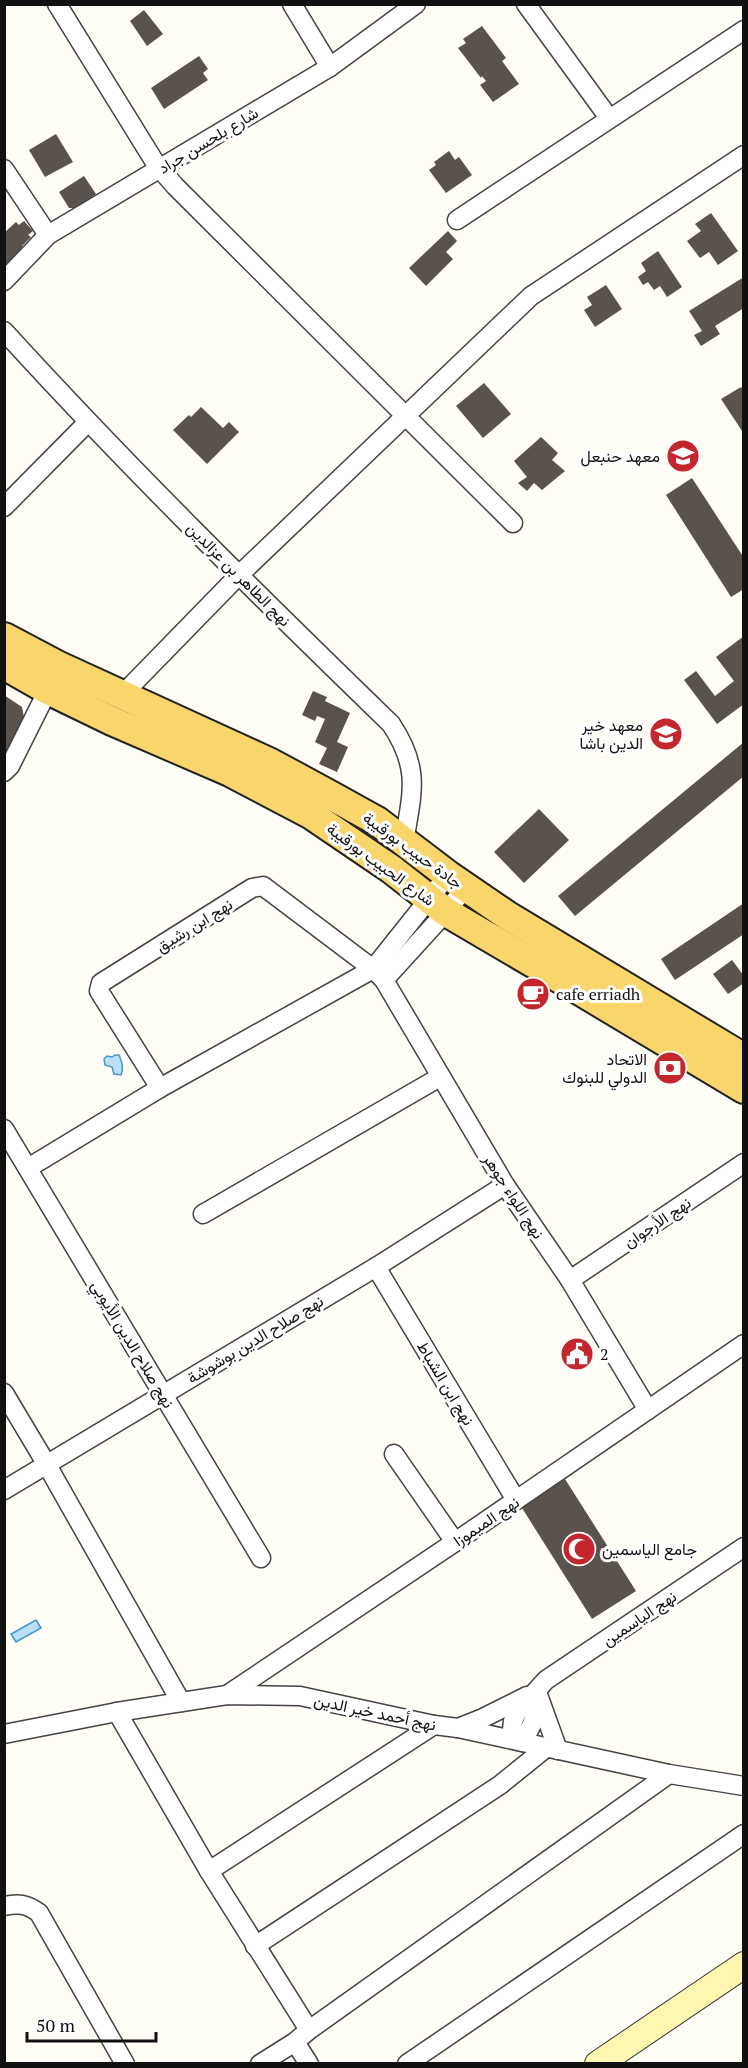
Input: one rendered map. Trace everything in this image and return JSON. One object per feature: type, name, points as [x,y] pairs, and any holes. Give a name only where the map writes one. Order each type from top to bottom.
[{"type":"main road","name":"جادة حبيب بورقيبة","points":[[4,637],[57,665],[271,763],[377,821],[456,882],[589,966],[744,1058]]},
{"type":"main road","name":"شارع الحبيب بورقيبة","points":[[4,665],[48,690],[112,721],[230,772],[284,799],[357,845],[437,906],[744,1089]]},
{"type":"main road","points":[[597,2064],[744,1965]]},
{"type":"street","points":[[57,4],[160,169],[513,523]]},
{"type":"street","points":[[292,4],[330,68]]},
{"type":"street","name":"شارع بلحسن جراد","points":[[4,281],[48,235],[330,68],[416,4]]},
{"type":"street","points":[[526,4],[609,118]]},
{"type":"street","points":[[457,220],[744,30]]},
{"type":"street","points":[[122,695],[238,575],[531,296],[744,155]]},
{"type":"street","points":[[4,169],[48,235]]},
{"type":"street","name":"نهج الطاهر بن عزالدين","points":[[4,331],[88,422],[238,575],[391,724],[401,739],[412,770],[412,794],[404,842]]},
{"type":"street","points":[[4,507],[88,422]]},
{"type":"street","points":[[4,772],[10,766],[48,690]]},
{"type":"street","points":[[28,1168],[160,1088],[378,974],[456,882]]},
{"type":"street","name":"نهج ابن رشيق","points":[[160,1088],[98,987],[252,888],[263,886],[378,974]]},
{"type":"street","name":"نهج اللواء جوهر","points":[[378,974],[505,1185],[570,1280],[648,1410]]},
{"type":"street","points":[[203,1214],[440,1077]]},
{"type":"street","name":"نهج صلاح الدين الأيوبي","points":[[4,1130],[261,1558]]},
{"type":"street","name":"نهج الأرجوان","points":[[570,1280],[744,1163]]},
{"type":"street","name":"نهج صلاح الدين بوشوشة","points":[[4,1490],[376,1266],[505,1185]]},
{"type":"street","name":"نهج ابن الشباط","points":[[376,1266],[516,1500]]},
{"type":"street","name":"نهج الميموزا","points":[[227,1695],[744,1344]]},
{"type":"street","points":[[4,1393],[181,1702]]},
{"type":"street","points":[[394,1454],[455,1542]]},
{"type":"street","name":"نهج الياسمين","points":[[458,1728],[537,1692],[552,1676],[744,1547]]},
{"type":"street","points":[[517,1741],[533,1722],[537,1692]]},
{"type":"street","points":[[255,1946],[553,1748],[537,1692]]},
{"type":"street","name":"نهج أحمد خير الدين","points":[[4,1734],[117,1712],[227,1695],[300,1696],[669,1774],[744,1786]]},
{"type":"street","points":[[117,1712],[255,1946],[302,2036],[309,2064]]},
{"type":"street","points":[[209,1871],[434,1725]]},
{"type":"street","points":[[260,2064],[669,1774]]},
{"type":"street","points":[[407,2064],[744,1834]]},
{"type":"street","points":[[4,1906],[28,1905],[39,1913],[125,2064]]},
{"type":"water","points":[[119,1055],[122,1062],[121,1075],[114,1074],[112,1067],[105,1065],[104,1059],[107,1056]]},
{"type":"water","points":[[36,1620],[41,1628],[16,1642],[11,1634]]},
{"type":"building","points":[[144,10],[163,34],[147,46],[130,21]]},
{"type":"building","points":[[482,26],[506,58],[502,61],[519,84],[493,102],[480,85],[486,81],[482,76],[481,78],[458,48],[466,43],[463,39]]},
{"type":"building","points":[[199,56],[208,69],[203,73],[208,80],[164,109],[151,88]]},
{"type":"building","points":[[56,134],[73,162],[45,177],[29,150]]},
{"type":"building","points":[[449,151],[455,160],[459,157],[472,175],[446,193],[429,170],[436,165],[434,162]]},
{"type":"building","points":[[84,176],[96,194],[76,208],[69,208],[59,192]]},
{"type":"building","points":[[711,213],[738,251],[718,265],[709,252],[700,258],[687,241],[701,231],[695,224]]},
{"type":"building","points":[[24,221],[33,231],[28,235],[31,237],[22,246],[25,249],[4,266],[4,233],[16,222],[19,225]]},
{"type":"building","points":[[448,231],[457,241],[446,252],[453,259],[426,286],[409,268]]},
{"type":"building","points":[[658,251],[682,287],[667,297],[660,286],[654,290],[648,282],[643,285],[638,277],[646,271],[641,263]]},
{"type":"building","points":[[744,277],[744,308],[715,326],[720,334],[701,346],[694,335],[702,331],[689,311]]},
{"type":"building","points":[[606,285],[622,309],[595,327],[584,310],[592,305],[587,297]]},
{"type":"building","points":[[484,383],[511,414],[483,438],[456,406]]},
{"type":"building","points":[[741,387],[744,391],[744,434],[721,399]]},
{"type":"building","points":[[201,407],[223,428],[229,422],[239,432],[207,464],[173,430]]},
{"type":"building","points":[[541,437],[558,453],[552,460],[565,471],[542,490],[534,483],[527,491],[518,483],[527,477],[514,461]]},
{"type":"building","points":[[692,478],[744,558],[744,589],[731,597],[666,495]]},
{"type":"building","points":[[744,636],[744,704],[717,724],[684,680],[696,671],[715,696],[734,681],[716,657]]},
{"type":"building","points":[[313,691],[327,697],[325,701],[350,713],[337,742],[348,747],[337,772],[319,764],[327,748],[315,742],[325,719],[317,716],[315,721],[302,715]]},
{"type":"building","points":[[4,695],[22,707],[24,717],[16,733],[19,735],[4,756]]},
{"type":"building","points":[[744,742],[744,776],[575,916],[558,896]]},
{"type":"building","points":[[539,809],[569,840],[524,883],[494,852]]},
{"type":"building","points":[[744,903],[744,934],[675,980],[661,959]]},
{"type":"building","points":[[732,960],[744,976],[744,983],[728,994],[713,974]]},
{"type":"building","name":"جامع الياسمين","points":[[565,1479],[636,1591],[592,1619],[522,1508]]},
{"type":"place","name":"معهد حنبعل","points":[[683,456]]},
{"type":"place","name":"معهد خير الدين باشا","points":[[666,734]]},
{"type":"place","name":"cafe erriadh","points":[[533,994]]},
{"type":"place","name":"الاتحاد الدولي للبنوك","points":[[670,1068]]},
{"type":"place","name":"2","points":[[577,1354]]},
{"type":"place","name":"جامع الياسمين","points":[[579,1549]]}]
